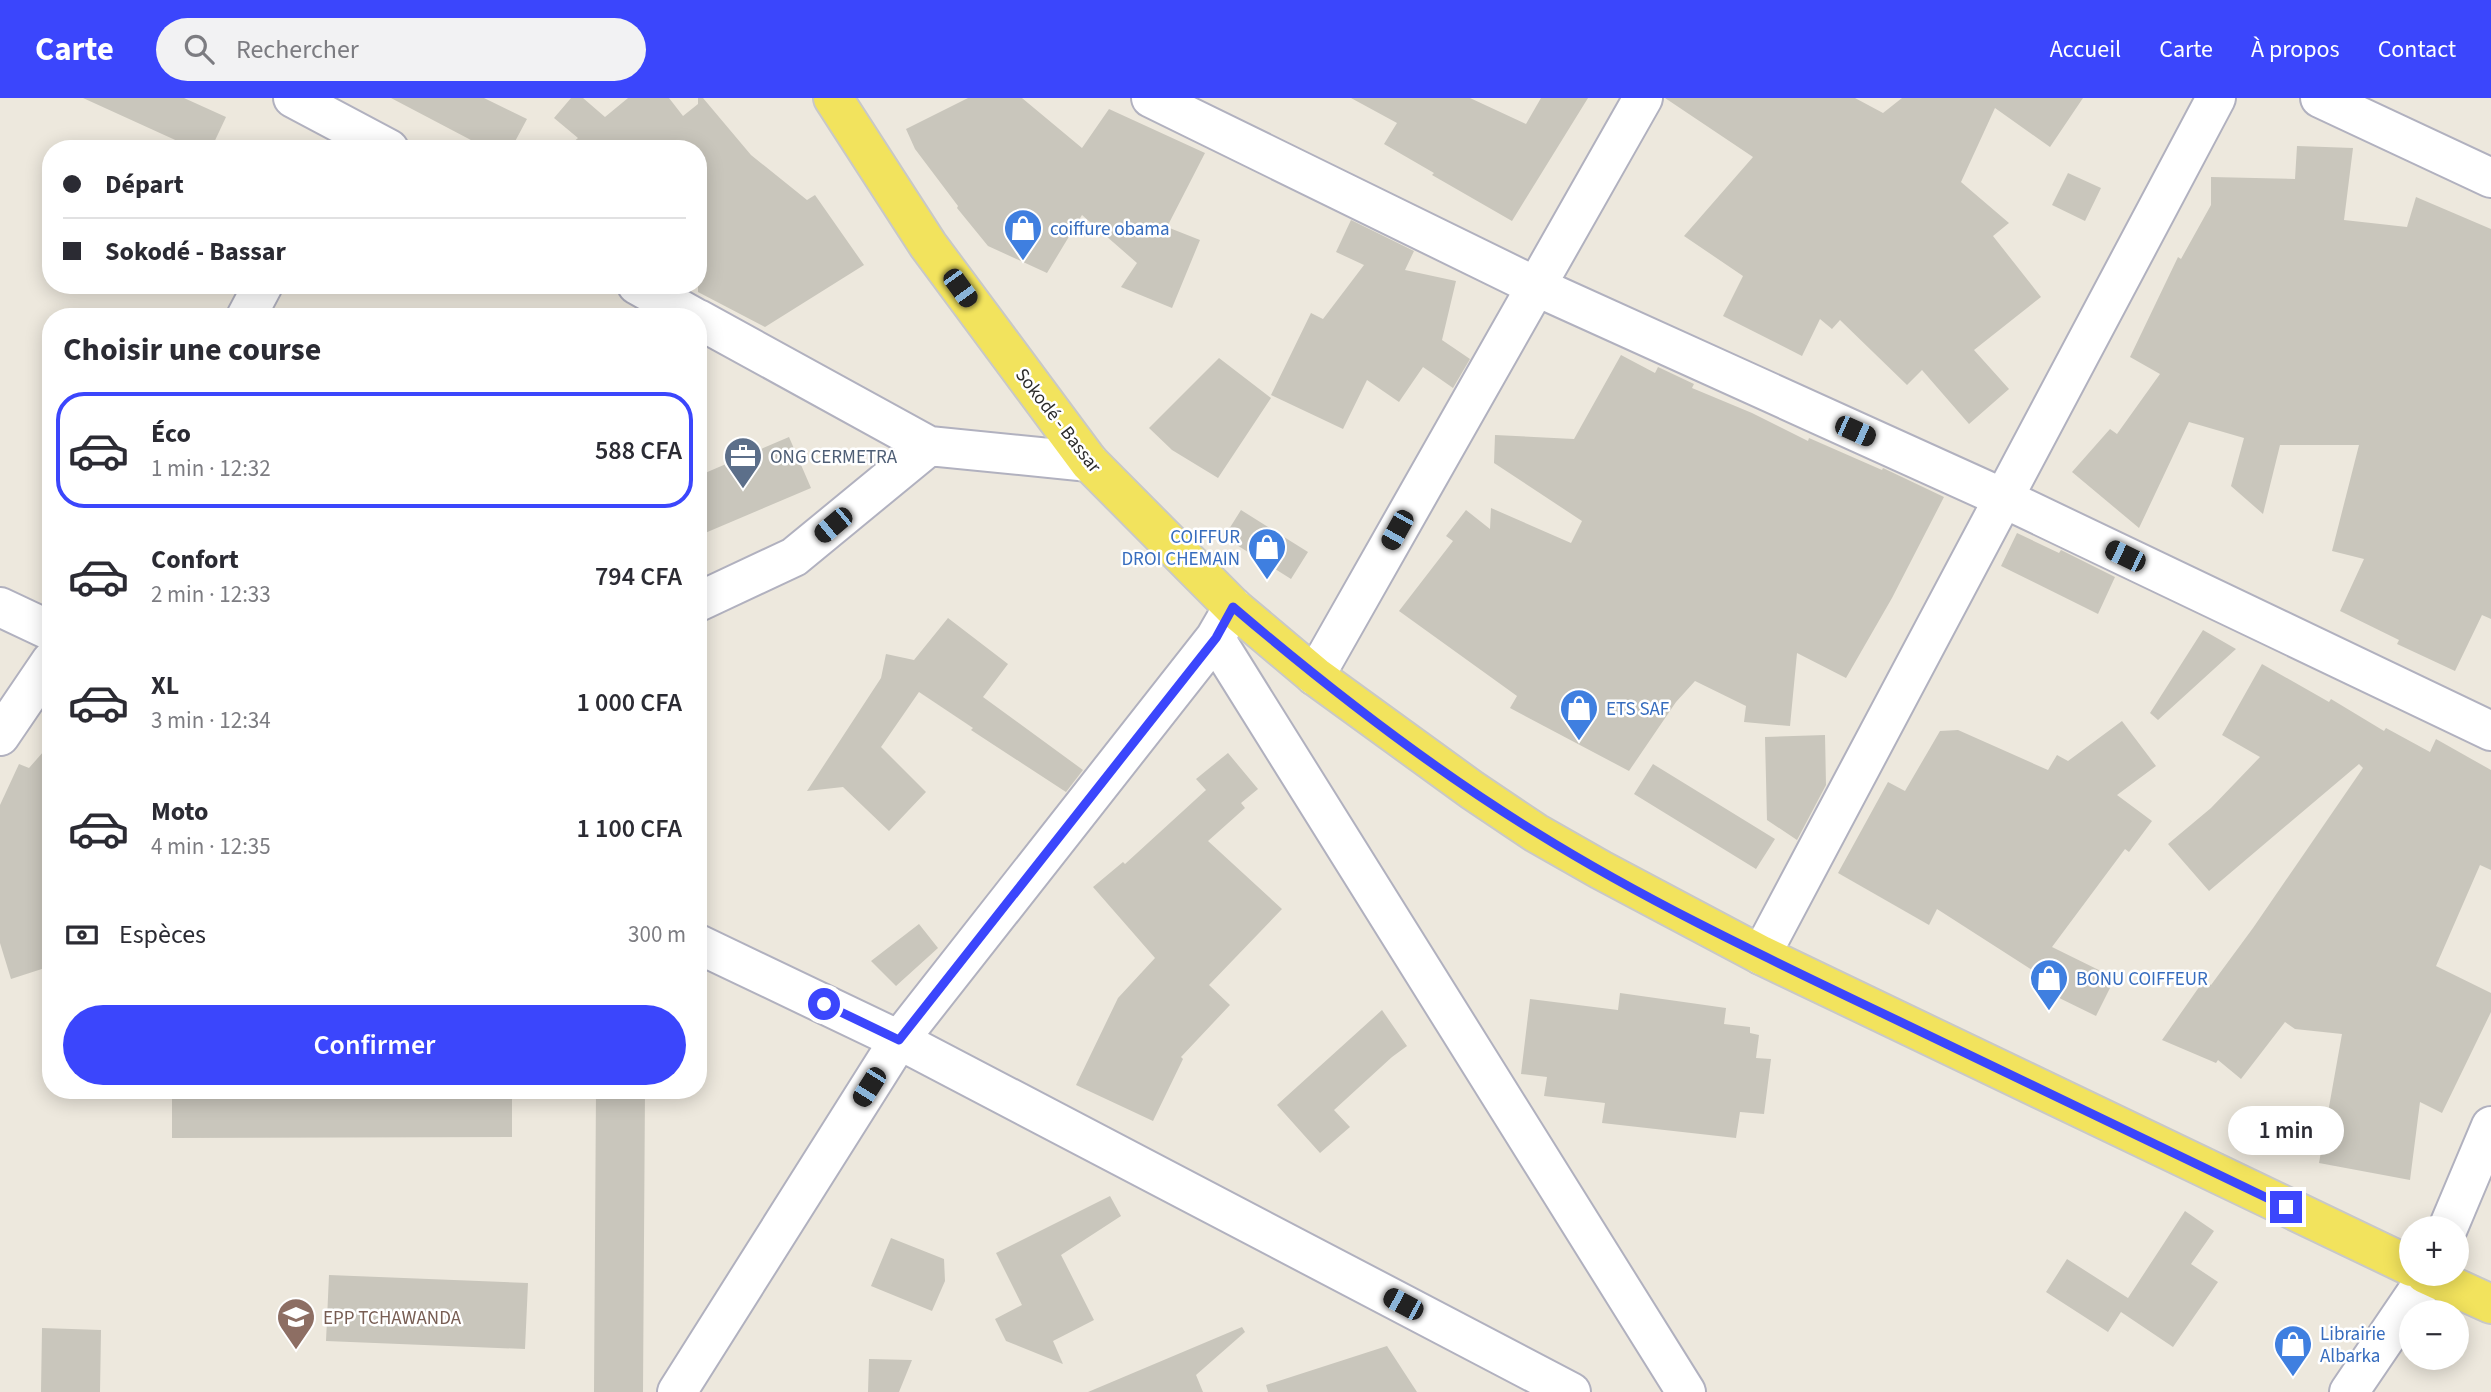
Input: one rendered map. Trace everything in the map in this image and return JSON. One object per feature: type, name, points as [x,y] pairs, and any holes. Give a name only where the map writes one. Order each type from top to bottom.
[{"type":"main road","name":"Sokodé - Bassar","points":[[833,98],[928,245],[1089,462],[1224,623],[1315,676],[1472,790],[1536,833],[1601,870],[1760,955],[2399,1261]]},
{"type":"main road","name":"Sokodé - Bassar","points":[[2452,1286],[2491,1304]]},
{"type":"street","points":[[293,98],[352,125],[375,140]]},
{"type":"street","points":[[1151,98],[1535,286],[2003,498],[2491,731]]},
{"type":"street","points":[[1315,676],[1643,98]]},
{"type":"street","points":[[1760,955],[2217,98]]},
{"type":"street","points":[[2320,98],[2491,178]]},
{"type":"street","points":[[653,294],[678,308]]},
{"type":"street","points":[[707,324],[929,446],[1089,462]]},
{"type":"street","points":[[707,598],[794,557],[929,446]]},
{"type":"street","points":[[0,607],[42,627]]},
{"type":"street","points":[[677,1392],[899,1040],[1224,623],[1686,1392]]},
{"type":"street","points":[[0,736],[42,675]]},
{"type":"street","points":[[707,948],[899,1040],[1571,1392]]},
{"type":"street","points":[[2453,1216],[2491,1126]]},
{"type":"street","points":[[2349,1392],[2415,1286]]},
{"type":"building","points":[[83,98],[184,98],[226,117],[215,140],[175,140]]},
{"type":"building","points":[[391,98],[484,98],[527,119],[516,140],[471,140]]},
{"type":"building","points":[[571,98],[583,98],[605,117],[628,98],[669,98],[683,116],[698,104],[698,98],[703,98],[751,155],[807,200],[815,195],[864,265],[765,327],[702,294],[707,294],[707,140],[576,140],[578,138],[554,118]]},
{"type":"building","points":[[968,98],[1022,98],[1082,148],[1109,109],[1205,153],[1167,227],[1200,240],[1172,308],[1121,287],[1137,263],[1082,215],[1047,273],[988,246],[915,149],[906,129]]},
{"type":"building","points":[[1351,98],[1470,98],[1526,124],[1541,98],[1588,98],[1512,221],[1384,144],[1397,123]]},
{"type":"building","points":[[1665,98],[1855,98],[1883,113],[1902,98],[2083,98],[2050,147],[1995,108],[1961,182],[2009,223],[1993,236],[2041,297],[1974,350],[2009,389],[1969,424],[1922,370],[1907,385],[1840,320],[1832,329],[1820,319],[1802,356],[1723,316],[1743,276],[1684,236],[1753,157]]},
{"type":"building","points":[[2297,146],[2353,148],[2344,220],[2407,227],[2416,197],[2491,229],[2491,619],[2482,615],[2455,671],[2397,644],[2399,640],[2340,611],[2364,559],[2332,551],[2359,445],[2280,445],[2263,514],[2231,486],[2244,438],[2189,422],[2139,528],[2072,472],[2110,429],[2117,434],[2160,374],[2130,357],[2178,257],[2181,259],[2211,205],[2211,177],[2295,179]]},
{"type":"building","points":[[2068,173],[2101,188],[2085,221],[2052,205]]},
{"type":"building","points":[[1351,220],[1414,251],[1405,270],[1456,281],[1442,340],[1470,359],[1453,388],[1423,367],[1399,402],[1367,380],[1343,429],[1271,395],[1311,313],[1323,319],[1364,265],[1336,252]]},
{"type":"building","points":[[1621,355],[1655,373],[1658,367],[1694,384],[1692,388],[1752,413],[1808,441],[1809,438],[1882,470],[1883,468],[1944,497],[1892,598],[1846,678],[1797,653],[1790,726],[1744,722],[1746,706],[1695,681],[1676,702],[1629,771],[1510,708],[1517,696],[1399,611],[1453,541],[1446,536],[1466,510],[1490,529],[1491,508],[1571,543],[1582,521],[1494,463],[1495,435],[1574,439]]},
{"type":"building","points":[[1219,358],[1271,398],[1218,478],[1172,450],[1149,428]]},
{"type":"building","points":[[789,437],[811,488],[707,532],[707,472]]},
{"type":"building","points":[[1241,510],[1308,552],[1291,579],[1224,537]]},
{"type":"building","points":[[2017,533],[2059,553],[2061,550],[2115,577],[2098,614],[2001,566]]},
{"type":"building","points":[[948,618],[1008,664],[983,697],[1083,770],[1066,792],[971,730],[973,728],[919,692],[881,747],[926,792],[889,831],[843,787],[807,791],[881,678],[886,654],[914,660]]},
{"type":"building","points":[[2203,630],[2236,649],[2158,720],[2150,713]]},
{"type":"building","points":[[2262,664],[2329,702],[2331,699],[2384,731],[2386,728],[2430,752],[2436,739],[2491,770],[2491,870],[2480,865],[2436,966],[2491,993],[2491,1012],[2442,1113],[2420,1102],[2410,1180],[2319,1163],[2342,1034],[2295,1029],[2285,1022],[2241,1079],[2218,1060],[2216,1063],[2162,1040],[2204,980],[2211,985],[2363,768],[2359,764],[2209,891],[2168,844],[2211,808],[2260,757],[2222,735]]},
{"type":"building","points":[[2122,721],[2156,766],[2117,795],[2152,821],[2129,852],[2125,849],[2052,947],[2115,978],[2096,1016],[2049,993],[2054,984],[1937,909],[1929,925],[1838,873],[1888,782],[1905,791],[1940,731],[1958,730],[2048,770],[2057,755],[2068,761]]},
{"type":"building","points":[[1825,735],[1826,785],[1797,840],[1767,820],[1765,737]]},
{"type":"building","points":[[42,753],[42,969],[11,979],[0,943],[0,805],[19,764],[29,768]]},
{"type":"building","points":[[1228,753],[1258,789],[1241,803],[1245,808],[1208,841],[1282,909],[1209,985],[1230,1005],[1181,1057],[1183,1059],[1153,1121],[1076,1085],[1118,998],[1155,958],[1093,887],[1123,862],[1125,864],[1206,790],[1196,779]]},
{"type":"building","points":[[1653,764],[1775,839],[1756,869],[1634,794]]},
{"type":"building","points":[[919,924],[938,948],[896,986],[871,961]]},
{"type":"building","points":[[1620,993],[1726,1008],[1724,1024],[1750,1027],[1750,1033],[1759,1035],[1756,1058],[1771,1059],[1764,1114],[1740,1112],[1736,1138],[1602,1123],[1605,1103],[1544,1096],[1547,1077],[1521,1074],[1530,999],[1618,1010]]},
{"type":"building","points":[[1382,1010],[1407,1046],[1334,1110],[1350,1127],[1320,1153],[1277,1105]]},
{"type":"building","points":[[172,1099],[512,1099],[512,1137],[172,1138]]},
{"type":"building","points":[[596,1099],[645,1099],[643,1392],[594,1392]]},
{"type":"building","points":[[1110,1196],[1121,1216],[1061,1255],[1094,1320],[1053,1341],[1063,1364],[1006,1341],[995,1319],[1022,1305],[996,1253]]},
{"type":"building","points":[[2185,1211],[2214,1231],[2191,1264],[2218,1282],[2173,1347],[2121,1312],[2108,1332],[2046,1292],[2067,1259],[2128,1298]]},
{"type":"building","points":[[891,1238],[944,1259],[945,1281],[932,1311],[871,1286]]},
{"type":"building","points":[[329,1275],[528,1283],[525,1349],[326,1341]]},
{"type":"building","points":[[1242,1327],[1245,1332],[1196,1375],[1203,1392],[1088,1392]]},
{"type":"building","points":[[42,1328],[101,1330],[100,1392],[41,1392]]},
{"type":"building","points":[[1387,1346],[1417,1392],[1268,1392],[1266,1385]]},
{"type":"building","points":[[869,1359],[912,1360],[899,1392],[868,1392]]},
{"type":"place","name":"coiffure obama","points":[[1023,262]]},
{"type":"place","name":"ONG CERMETRA","points":[[743,490]]},
{"type":"place","name":"COIFFUR DROI CHEMAIN","points":[[1267,581]]},
{"type":"place","name":"ETS SAF","points":[[1579,742]]},
{"type":"place","name":"BONU COIFFEUR","points":[[2049,1012]]},
{"type":"place","name":"EPP TCHAWANDA","points":[[296,1351]]},
{"type":"place","name":"Librairie Albarka","points":[[2293,1378]]},
{"type":"route","points":[[824,1004],[899,1040],[1216,638],[1233,607],[1315,676],[1472,790],[1579,858],[1760,955],[2286,1207]]}]
